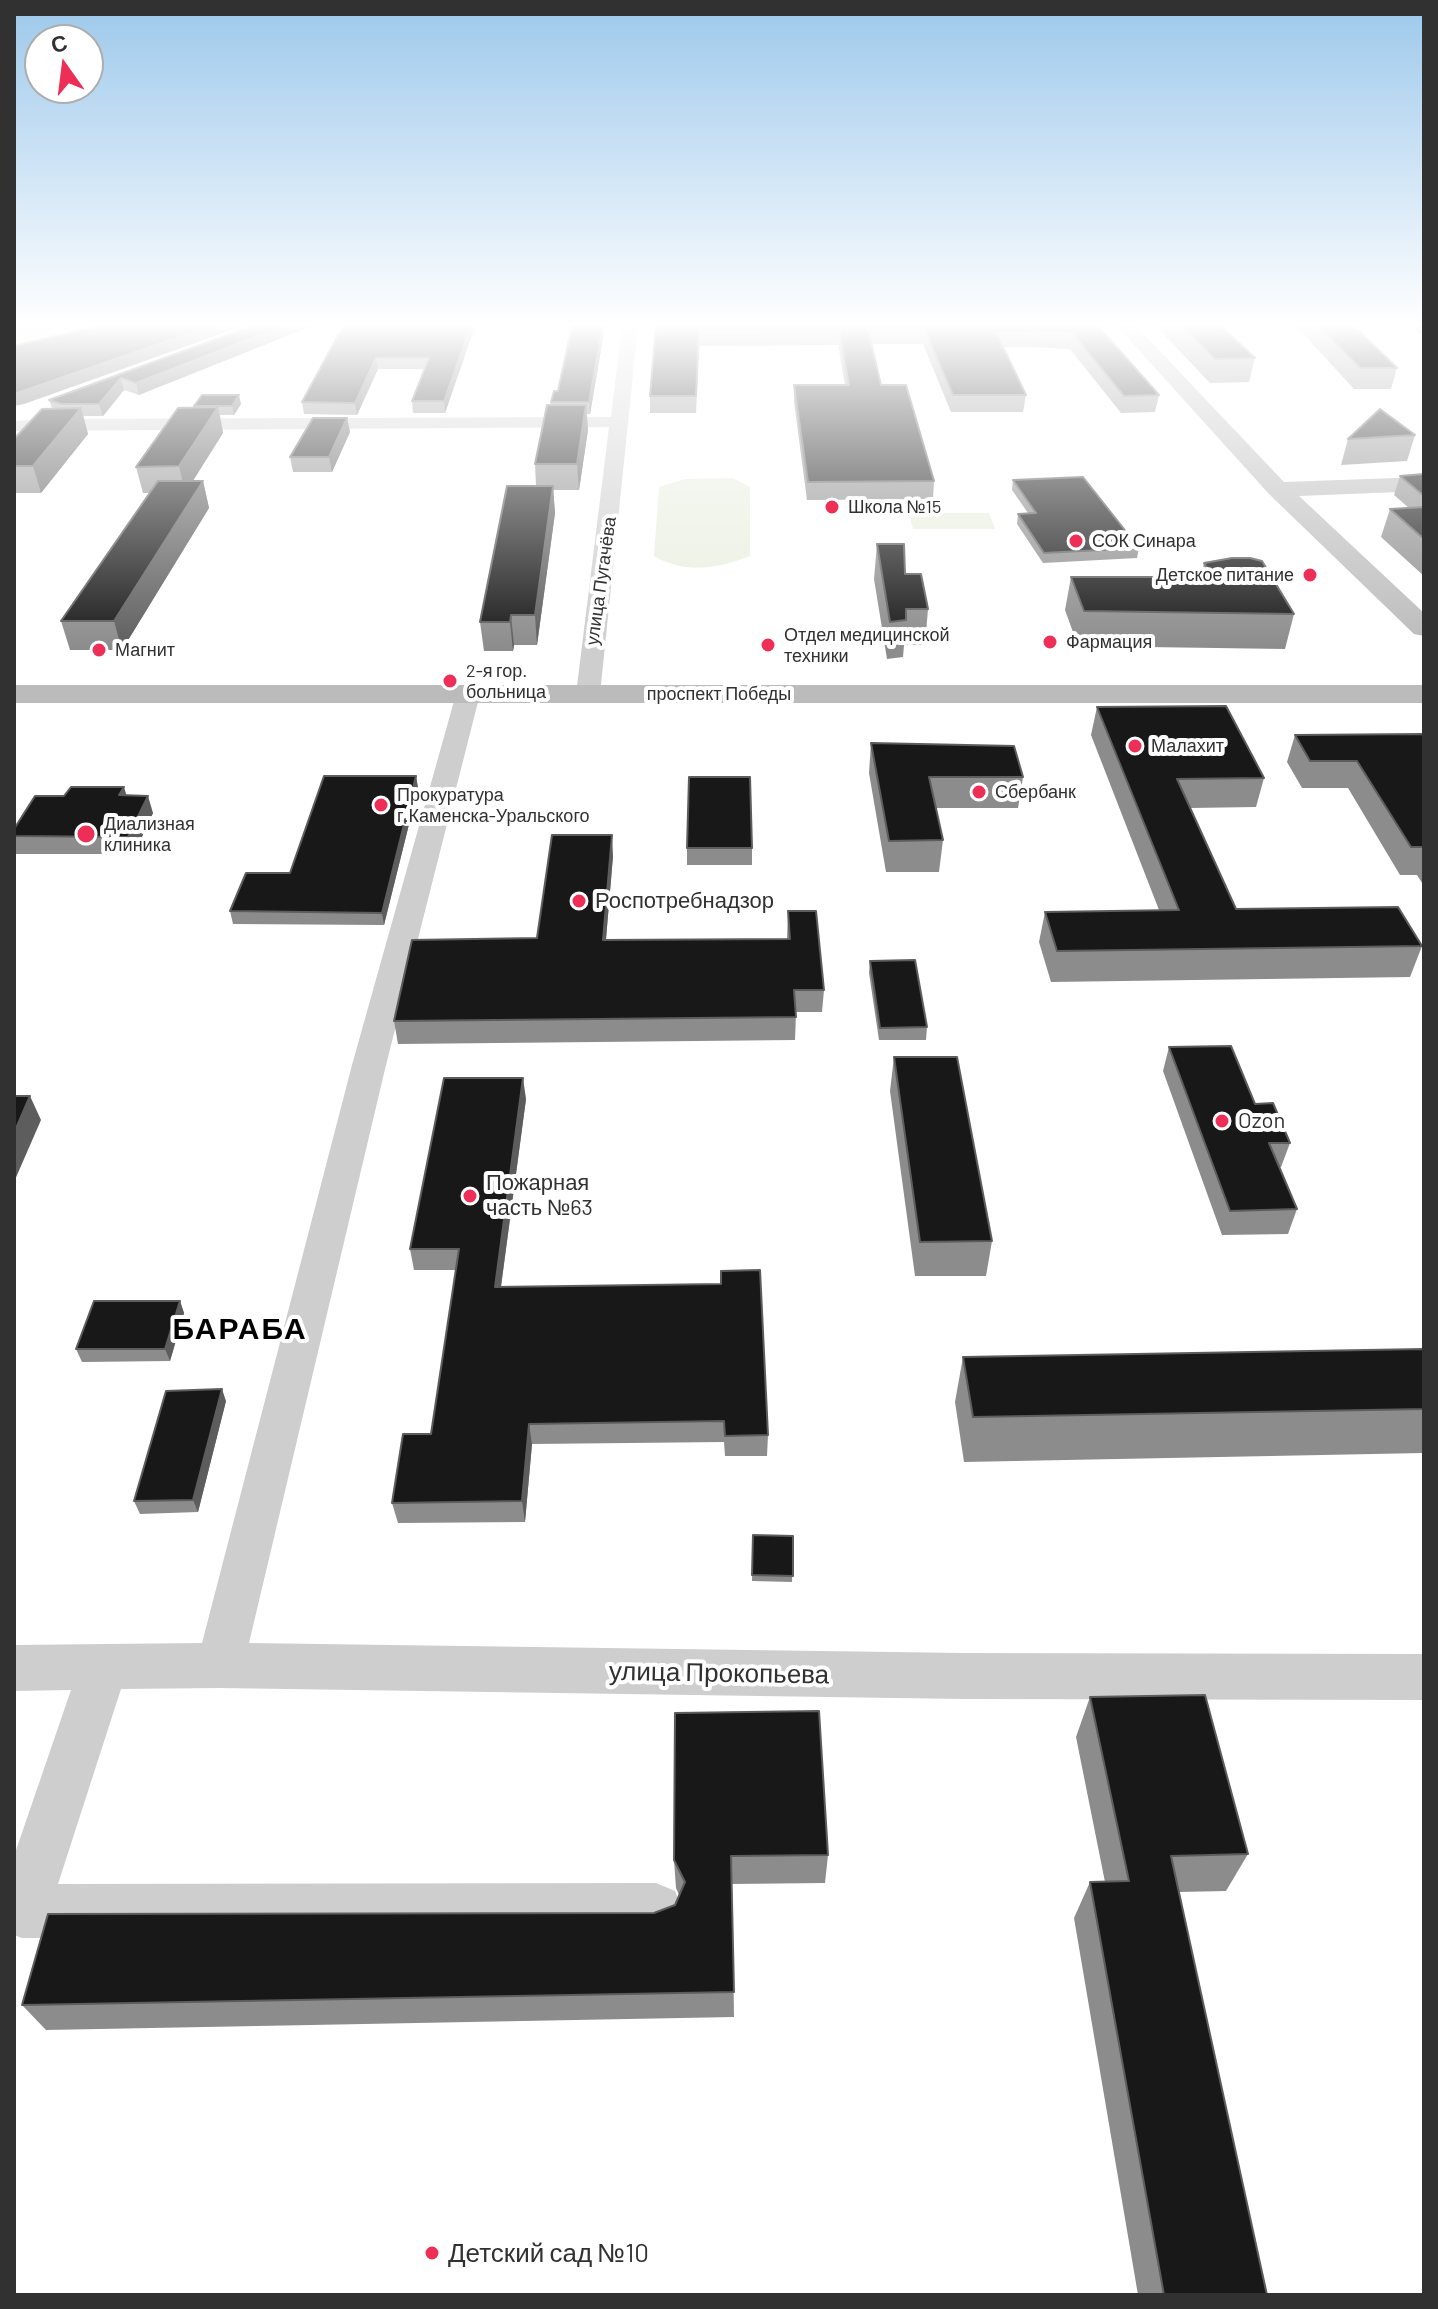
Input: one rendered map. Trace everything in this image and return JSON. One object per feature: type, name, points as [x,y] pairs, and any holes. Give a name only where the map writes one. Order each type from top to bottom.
[{"type":"street","name":"улица Пугачёва","points":[[588,694],[618,434]]},
{"type":"street","points":[[1226,434],[1278,489],[1424,628]]},
{"type":"street","points":[[1278,489],[1424,484]]},
{"type":"street","name":"проспект Победы","points":[[14,694],[1424,694]]},
{"type":"street","points":[[220,1665],[369,1065],[468,694]]},
{"type":"street","name":"улица Прокопьева","points":[[14,1668],[220,1665],[963,1676],[1424,1677]]},
{"type":"street","points":[[104,1666],[22,1911],[656,1910]]},
{"type":"shaded area","points":[[733,478],[750,487],[750,556],[701,568],[677,565],[654,556],[659,487],[685,479]]},
{"type":"shaded area","points":[[909,513],[989,513],[995,529],[913,529]]},
{"type":"building","points":[[19,434],[60,434],[33,466],[14,466],[14,439]]},
{"type":"building","points":[[160,434],[200,434],[179,466],[136,467]]},
{"type":"building","points":[[304,434],[340,434],[329,457],[290,457]]},
{"type":"building","points":[[541,434],[582,434],[577,464],[535,464]]},
{"type":"building","points":[[801,434],[920,434],[934,481],[808,482]]},
{"type":"building","points":[[1354,434],[1415,435],[1348,439]]},
{"type":"building","points":[[1424,474],[1424,496],[1400,476]]},
{"type":"building","name":"СОК Синара","points":[[1083,477],[1139,548],[1044,553],[1018,514],[1036,513],[1013,480]]},
{"type":"building","points":[[158,481],[203,481],[114,621],[61,621]]},
{"type":"building","points":[[507,486],[553,486],[535,615],[511,615],[510,622],[480,622]]},
{"type":"building","points":[[1424,507],[1424,539],[1390,509]]},
{"type":"building","points":[[877,544],[904,544],[905,574],[921,574],[928,609],[906,609],[906,620],[890,622]]},
{"type":"building","points":[[1232,558],[1262,561],[1294,614],[1084,611],[1071,577],[1212,577],[1204,563]]},
{"type":"building","points":[[1226,706],[1264,778],[1177,779],[1236,909],[1398,907],[1422,946],[1057,951],[1045,912],[1179,910],[1097,707]]},
{"type":"building","points":[[1422,734],[1424,847],[1411,847],[1357,761],[1310,761],[1295,735]]},
{"type":"building","points":[[871,743],[1014,746],[1023,777],[929,777],[943,840],[889,841]]},
{"type":"building","points":[[324,776],[416,776],[382,913],[230,911],[246,873],[290,873]]},
{"type":"building","points":[[689,777],[750,777],[752,848],[687,848]]},
{"type":"building","points":[[71,787],[124,787],[119,795],[148,796],[128,837],[14,836],[14,829],[35,796],[64,796]]},
{"type":"building","points":[[552,835],[612,835],[603,940],[790,939],[788,911],[816,911],[824,990],[794,990],[796,1017],[394,1021],[412,940],[537,938]]},
{"type":"building","points":[[915,960],[927,1027],[880,1028],[870,961]]},
{"type":"building","points":[[1231,1046],[1255,1104],[1273,1103],[1290,1143],[1269,1143],[1297,1209],[1230,1211],[1169,1047]]},
{"type":"building","points":[[894,1057],[957,1057],[992,1241],[920,1242]]},
{"type":"building","points":[[444,1078],[523,1078],[495,1287],[721,1284],[721,1271],[760,1270],[768,1435],[725,1436],[724,1421],[529,1424],[522,1501],[392,1503],[403,1434],[431,1434],[459,1249],[410,1249]]},
{"type":"building","points":[[14,1096],[30,1096],[14,1133]]},
{"type":"building","points":[[94,1301],[180,1301],[165,1349],[76,1349]]},
{"type":"building","points":[[1424,1349],[1424,1409],[973,1417],[963,1357]]},
{"type":"building","points":[[222,1389],[193,1500],[134,1501],[166,1391]]},
{"type":"building","points":[[753,1535],[793,1536],[793,1576],[752,1575]]},
{"type":"building","points":[[1205,1695],[1248,1854],[1171,1856],[1267,2295],[1164,2295],[1090,1882],[1129,1881],[1090,1697]]},
{"type":"building","points":[[819,1711],[828,1855],[731,1856],[734,1992],[22,2005],[48,1914],[654,1913],[675,1905],[685,1882],[674,1860],[675,1713]]},
{"type":"place","name":"Школа №15","points":[[832,507]]},
{"type":"place","name":"СОК Синара","points":[[1076,541]]},
{"type":"place","name":"Детское питание","points":[[1310,575]]},
{"type":"place","name":"Фармация","points":[[1050,642]]},
{"type":"place","name":"Отдел медицинской техники","points":[[768,645]]},
{"type":"place","name":"Магнит","points":[[99,650]]},
{"type":"place","name":"2-я гор. больница","points":[[450,681]]},
{"type":"place","name":"Малахит","points":[[1135,746]]},
{"type":"place","name":"Сбербанк","points":[[979,792]]},
{"type":"place","name":"Прокуратура г.Каменска-Уральского","points":[[381,805]]},
{"type":"place","name":"Диализная клиника","points":[[86,834]]},
{"type":"place","name":"Роспотребнадзор","points":[[579,901]]},
{"type":"place","name":"Ozon","points":[[1222,1121]]},
{"type":"place","name":"Пожарная часть №63","points":[[470,1196]]},
{"type":"place","name":"Детский сад №10","points":[[432,2253]]},
{"type":"district","name":"БАРАБА","points":[[240,1329]]}]
